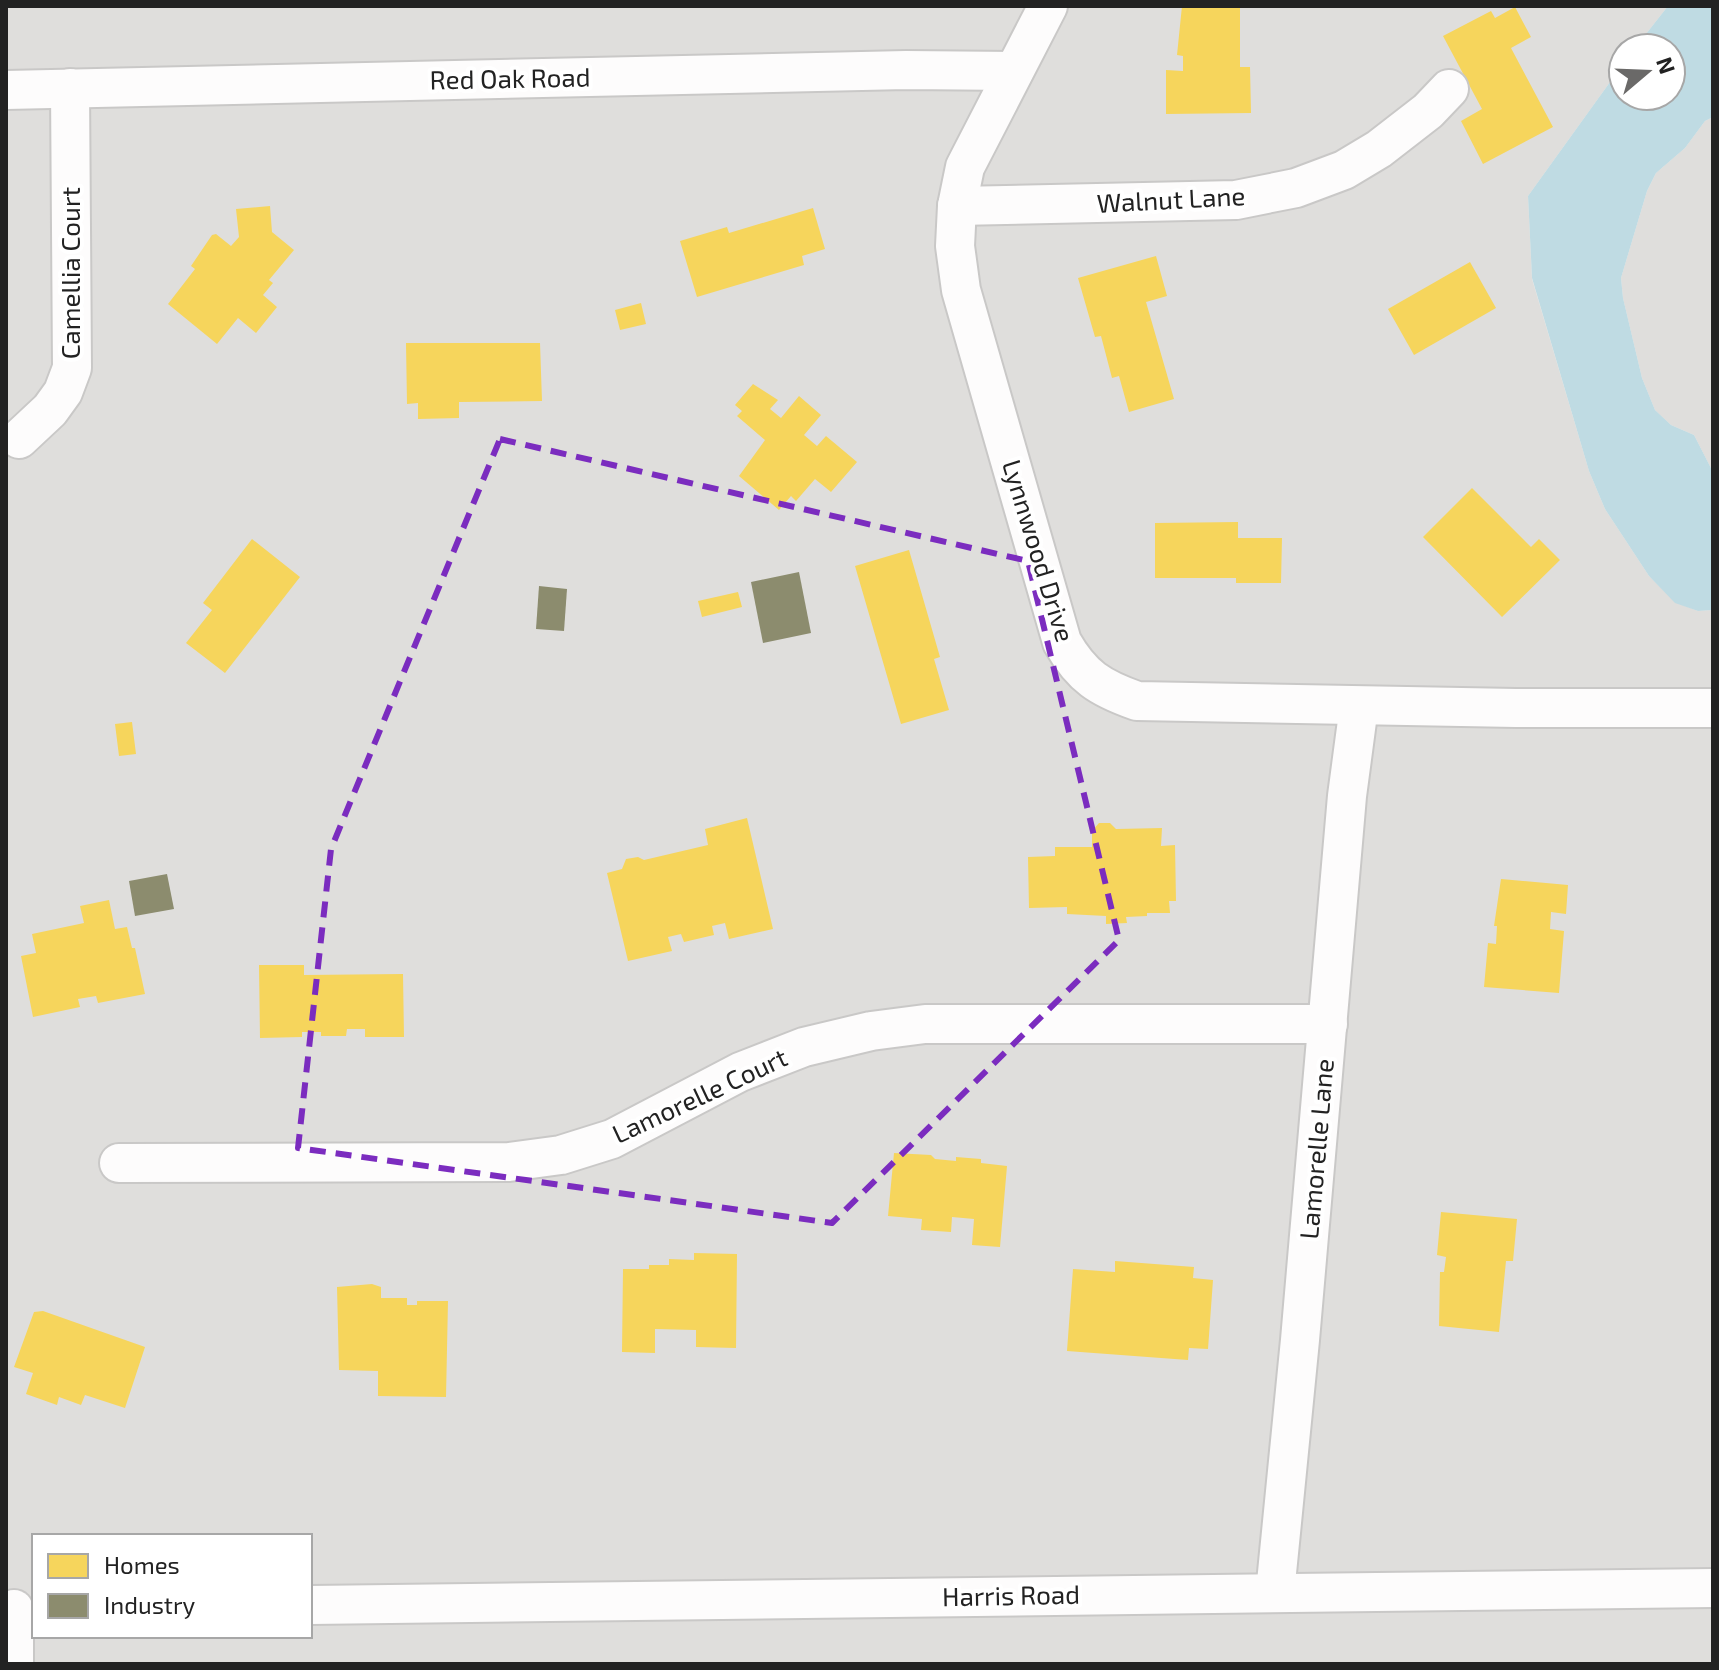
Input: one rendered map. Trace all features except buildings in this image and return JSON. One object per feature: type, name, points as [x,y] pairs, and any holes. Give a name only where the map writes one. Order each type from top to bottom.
[{"type":"street","name":"Lynnwood Drive","points":[[1048,6],[965,167],[957,206],[955,246],[961,290],[1062,642],[1086,675],[1110,692],[1137,701],[1713,708]]},
{"type":"street","name":"Red Oak Road","points":[[6,90],[906,70],[1014,71]]},
{"type":"street","name":"Camellia Court","points":[[19,439],[50,410],[63,392],[72,368],[70,88]]},
{"type":"street","name":"Walnut Lane","points":[[957,206],[1236,200],[1296,188],[1344,170],[1379,149],[1428,111],[1449,89]]},
{"type":"street","name":"Lamorelle Lane","points":[[1275,1593],[1299,1356],[1347,796],[1359,706]]},
{"type":"street","name":"Lamorelle Court","points":[[119,1163],[509,1162],[561,1155],[612,1139],[740,1072],[804,1047],[871,1031],[925,1024],[1328,1024]]},
{"type":"street","name":"Harris Road","points":[[312,1605],[1713,1588]]},
{"type":"street","points":[[14,1664],[18,1609]]},
{"type":"highlighted area","points":[[500,439],[1028,561],[1119,940],[832,1223],[298,1148],[331,849]]},
{"type":"shaded area","points":[[6,6],[1668,6],[1648,32],[1607,32],[1607,86],[1528,196],[1532,279],[1589,471],[1605,509],[1649,576],[1675,602],[1698,611],[1713,610],[1713,1664],[6,1664]]},
{"type":"shaded area","points":[[1713,117],[1713,472],[1694,435],[1671,425],[1655,410],[1642,378],[1621,278],[1647,191],[1656,173],[1685,148],[1705,121]]},
{"type":"water","points":[[1668,6],[1713,6],[1713,117],[1705,121],[1685,148],[1656,173],[1647,191],[1621,278],[1642,378],[1655,410],[1671,425],[1694,435],[1713,472],[1713,610],[1698,611],[1675,603],[1649,576],[1605,509],[1589,471],[1532,278],[1528,196],[1607,86],[1607,112],[1687,112],[1687,32],[1648,32]]}]
